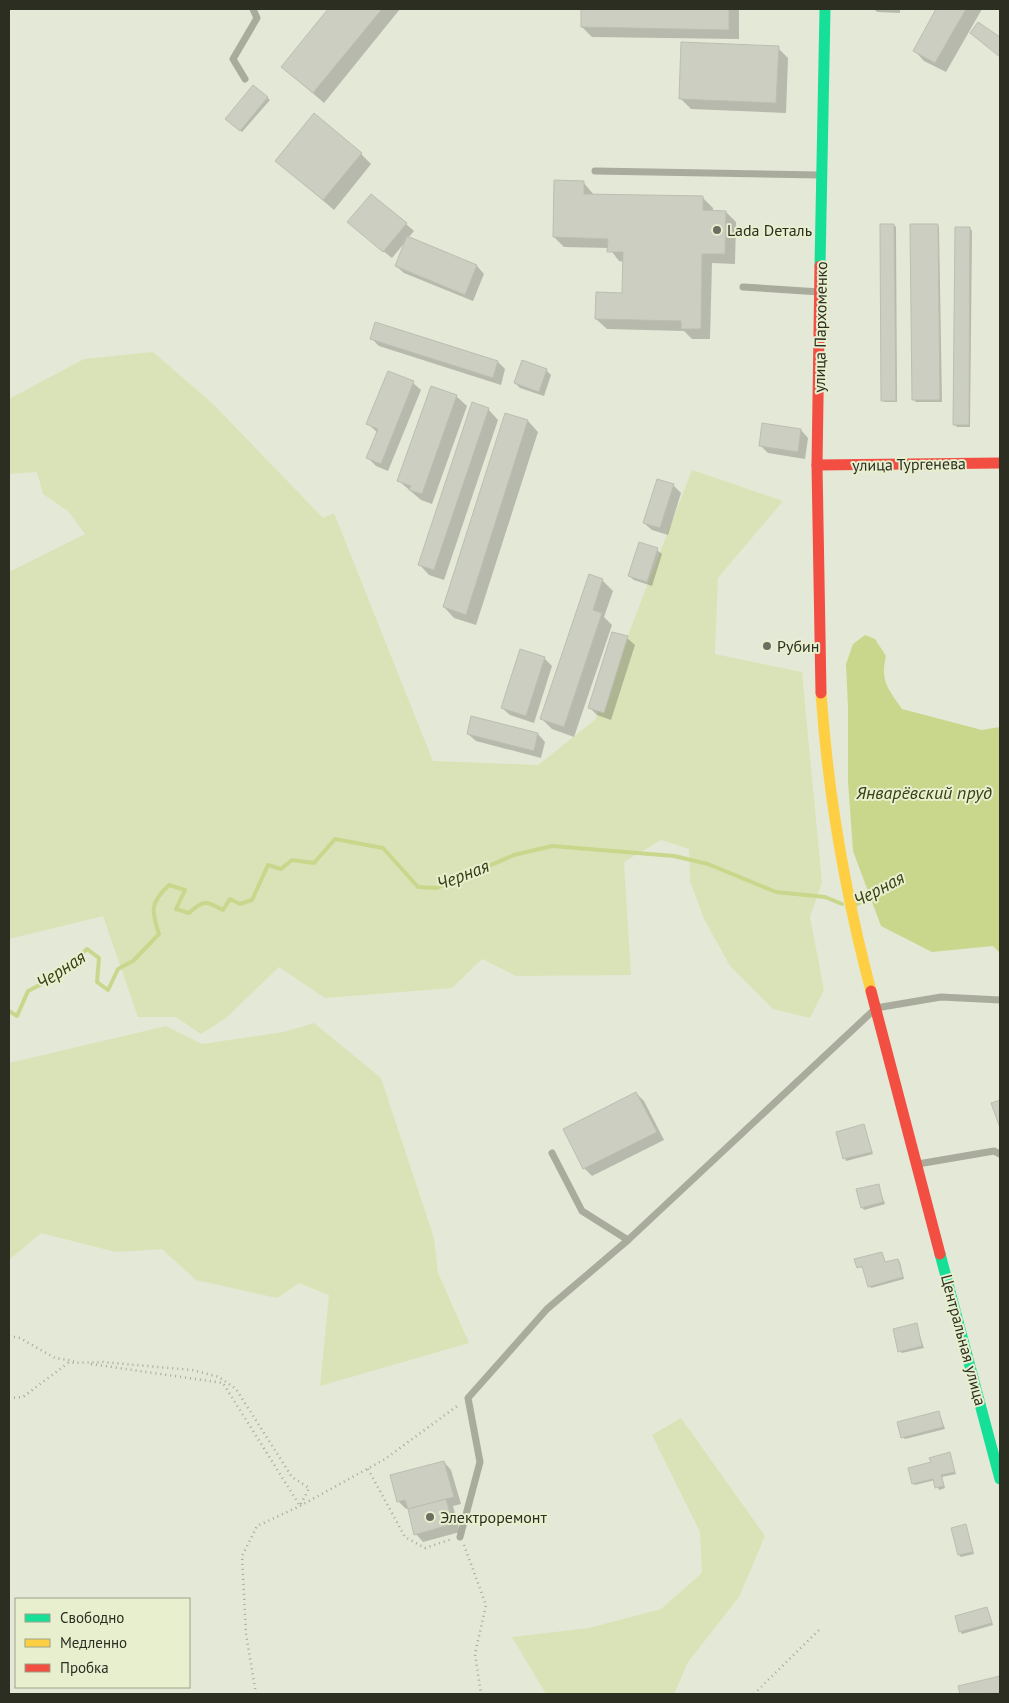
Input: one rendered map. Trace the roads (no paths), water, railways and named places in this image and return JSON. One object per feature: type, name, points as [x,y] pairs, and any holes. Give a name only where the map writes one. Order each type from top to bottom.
[{"type":"street","name":"улица Пархоменко","points":[[825,9],[817,465],[819,661],[825,748],[842,868]]},
{"type":"street","name":"улица Тургенева","points":[[817,465],[1000,463]]},
{"type":"street","name":"Центральная улица","points":[[842,868],[852,921],[928,1201],[1000,1479]]},
{"type":"lane","points":[[245,79],[233,59],[256,18],[253,9]]},
{"type":"lane","points":[[595,171],[823,175]]},
{"type":"lane","points":[[744,287],[821,292]]},
{"type":"lane","points":[[460,1537],[480,1462],[468,1398],[548,1309],[628,1240],[876,1008],[941,997],[1000,1000]]},
{"type":"lane","points":[[918,1164],[994,1151],[1000,1154]]},
{"type":"lane","points":[[552,1153],[582,1211],[628,1240]]},
{"type":"water","name":"Январёвский пруд","points":[[865,635],[875,639],[886,656],[884,672],[886,684],[902,709],[982,730],[1000,727],[1000,953],[993,946],[932,952],[881,926],[853,851],[848,781],[846,664],[853,644]]},
{"type":"waterway","name":"Черная","points":[[9,1011],[17,1016],[28,991],[59,975],[87,949],[99,958],[97,982],[108,990],[118,969],[133,961],[159,934],[154,913],[155,902],[169,885],[185,890],[176,909],[189,913],[198,905],[209,903],[223,910],[230,899],[240,904],[252,900],[268,865],[281,869],[292,860],[314,863],[335,839],[383,848],[418,887],[437,888],[514,855],[552,846],[674,856],[708,864],[776,892],[825,897],[842,904]]},
{"type":"waterway","name":"Черная","points":[[855,905],[873,896]]},
{"type":"place","name":"Lada Dеталь","points":[[717,230]]},
{"type":"place","name":"Рубин","points":[[767,646]]},
{"type":"place","name":"Электроремонт","points":[[430,1517]]}]
